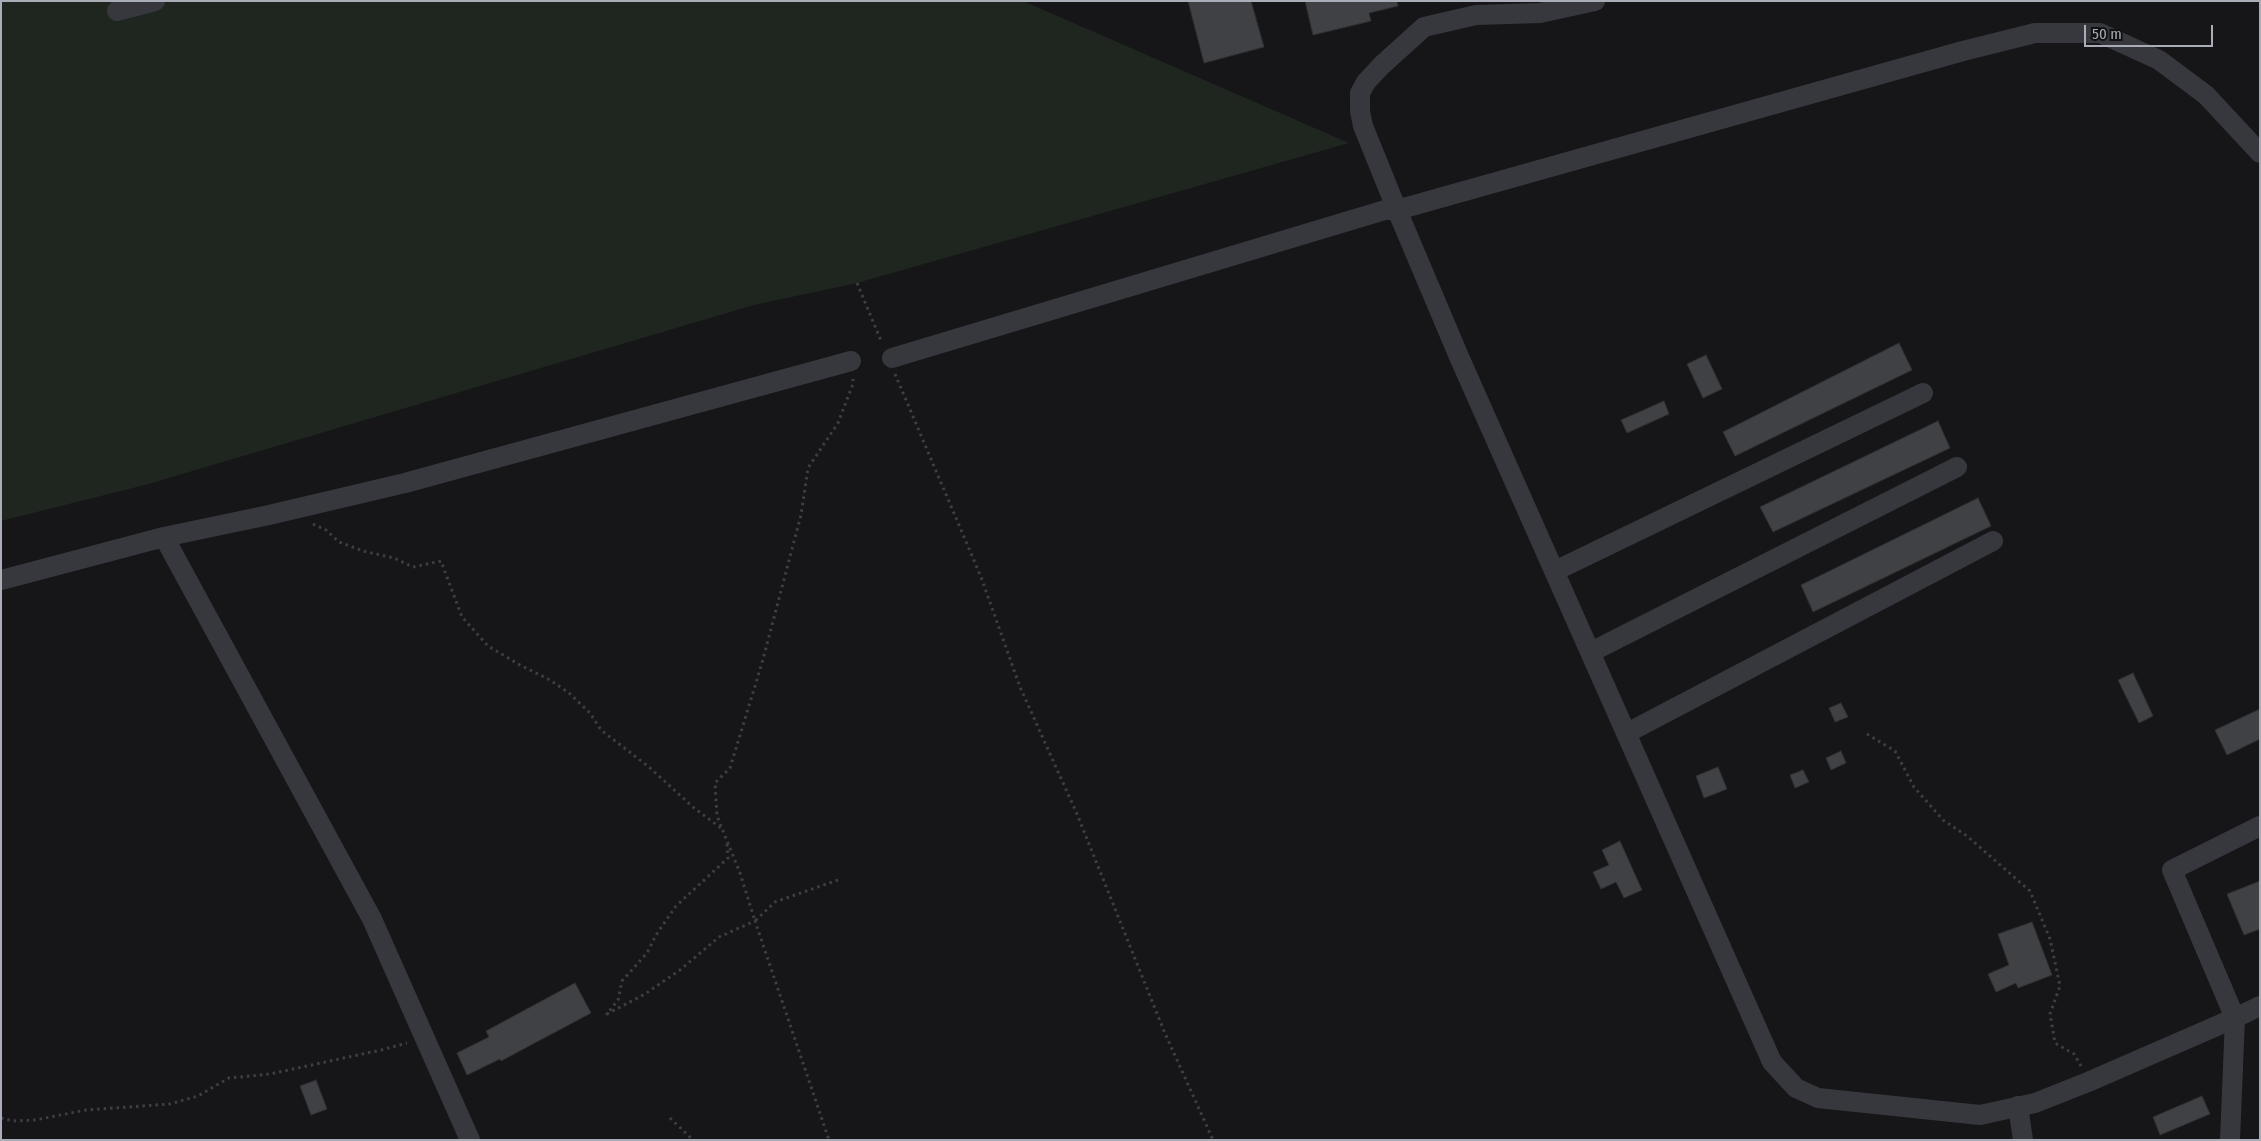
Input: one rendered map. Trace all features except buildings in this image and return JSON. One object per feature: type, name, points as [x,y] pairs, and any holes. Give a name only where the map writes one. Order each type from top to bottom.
[{"type":"street","points":[[117,10],[155,1]]},
{"type":"street","points":[[1595,1],[1540,13],[1476,15],[1424,27],[1366,82],[1360,93],[1360,112],[1363,126],[1397,210],[1772,1062],[1796,1088],[1818,1098],[1980,1115],[2035,1103],[2088,1082],[2260,1006]]},
{"type":"street","points":[[889,357],[1385,210],[1397,210],[1954,53],[2035,33],[2100,33],[2158,60],[2206,95],[2260,154]]},
{"type":"street","points":[[1,580],[164,537],[301,508],[414,480],[851,361]]},
{"type":"street","points":[[1555,572],[1923,393]]},
{"type":"street","points":[[1591,652],[1957,466]]},
{"type":"street","points":[[164,537],[372,919],[470,1140]]},
{"type":"street","points":[[1627,733],[1992,541]]},
{"type":"street","points":[[2230,1140],[2235,1018],[2172,870],[2260,826]]},
{"type":"street","points":[[2018,1106],[2022,1140]]},
{"type":"path","points":[[857,283],[981,577],[1020,687],[1078,814],[1164,1031],[1213,1140]]},
{"type":"path","points":[[829,1140],[740,873],[717,816],[715,783],[730,768],[762,663],[801,515],[808,468],[838,423],[854,384],[851,361]]},
{"type":"path","points":[[301,508],[312,523],[326,530],[339,542],[363,551],[394,558],[413,567],[442,561],[462,618],[488,646],[570,693],[590,712],[601,730],[649,767],[694,808],[722,829]]},
{"type":"path","points":[[1867,734],[1895,751],[1914,787],[1943,820],[1967,836],[2030,892],[2050,939],[2060,986],[2050,1014],[2056,1043],[2074,1054],[2088,1082]]},
{"type":"path","points":[[726,840],[728,858],[676,906],[656,934],[646,954],[622,981],[618,1000],[607,1014],[645,994],[680,970],[719,937],[755,921],[775,902],[838,880]]},
{"type":"path","points":[[1,1118],[13,1121],[35,1120],[86,1110],[170,1104],[198,1096],[229,1078],[270,1074],[381,1050],[424,1038]]},
{"type":"path","points":[[670,1118],[693,1140]]},
{"type":"shaded area","points":[[1,1],[1023,1],[1349,143],[857,283],[754,305],[145,485],[1,521]]}]
